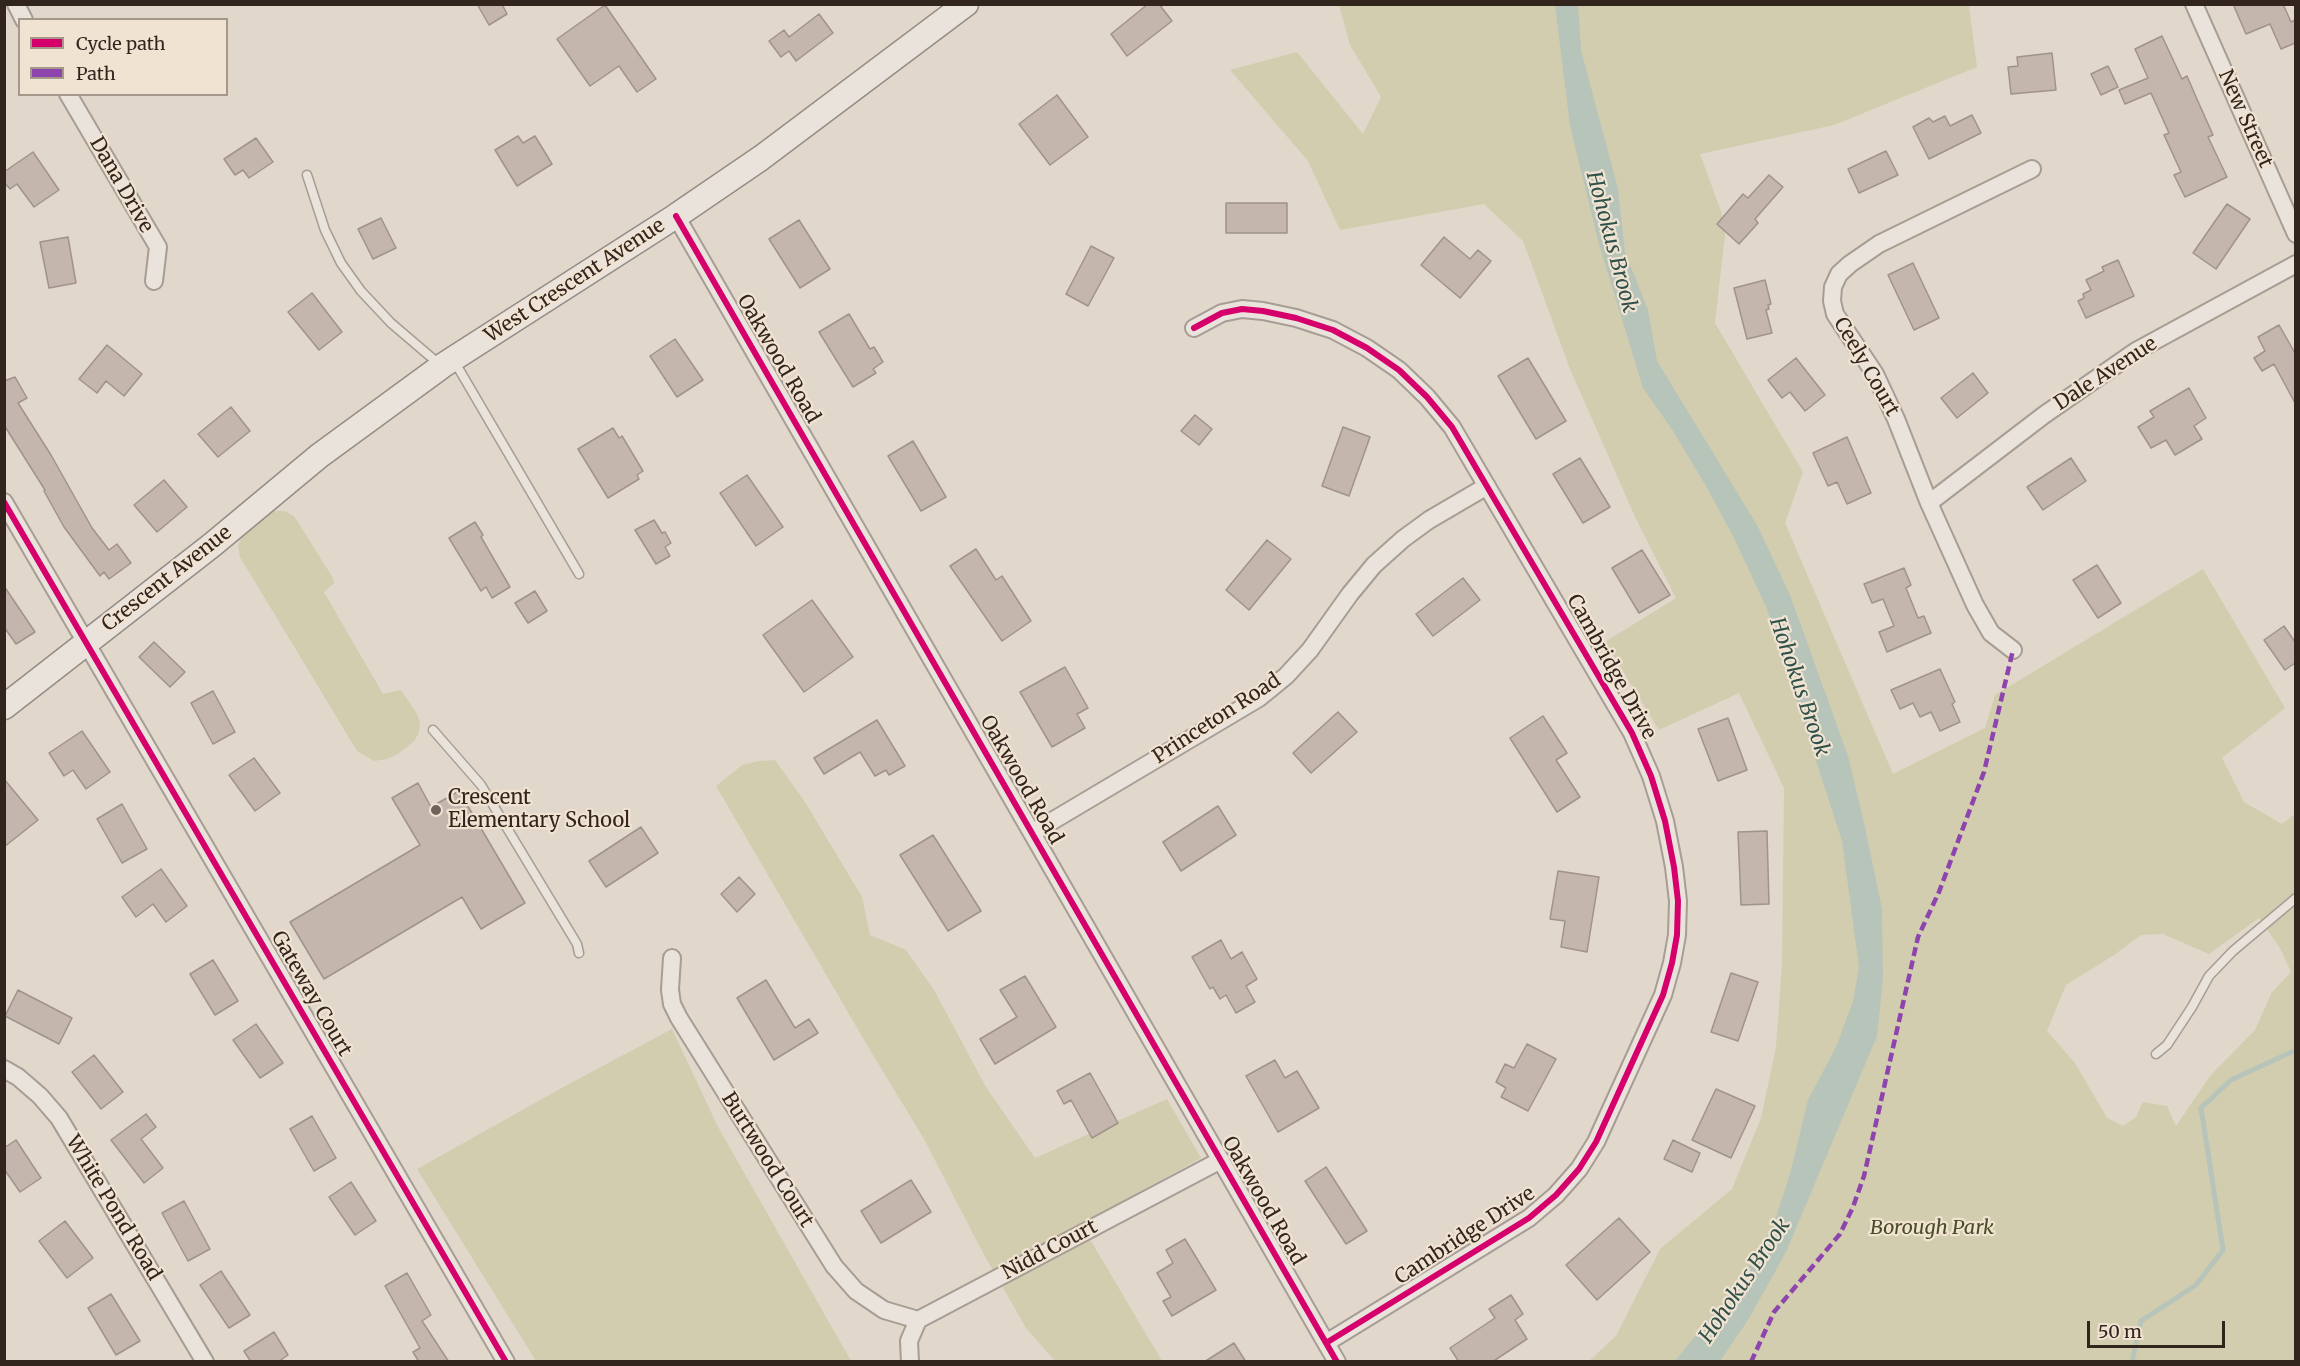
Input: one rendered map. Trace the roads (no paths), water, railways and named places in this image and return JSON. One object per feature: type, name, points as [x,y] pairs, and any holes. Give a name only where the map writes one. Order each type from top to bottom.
[{"type":"main road","name":"West Crescent Avenue","points":[[299,472],[447,363],[676,216],[761,158],[966,4]]},
{"type":"main road","name":"Crescent Avenue","points":[[4,707],[212,545],[299,472]]},
{"type":"street","points":[[16,4],[23,18]]},
{"type":"street","name":"New Street","points":[[2194,4],[2295,234]]},
{"type":"street","name":"Dana Drive","points":[[69,96],[158,247],[154,280]]},
{"type":"street","name":"Ceely Court","points":[[2013,650],[1991,633],[1975,605],[1929,503],[1896,418],[1875,374],[1835,314],[1832,301],[1833,287],[1839,274],[1879,244],[2032,169]]},
{"type":"street","name":"Oakwood Road","points":[[676,216],[1337,1362]]},
{"type":"street","name":"Dale Avenue","points":[[1929,503],[2053,409],[2136,351],[2295,264]]},
{"type":"street","name":"Cambridge Drive","points":[[1194,328],[1222,313],[1242,309],[1296,318],[1333,330],[1367,348],[1399,370],[1427,397],[1452,428],[1632,733],[1651,776],[1665,821],[1674,867],[1678,901],[1677,934],[1663,995],[1596,1142],[1579,1169],[1556,1195],[1529,1218],[1326,1343]]},
{"type":"street","name":"Princeton Road","points":[[1032,833],[1259,698],[1287,676],[1310,650],[1374,565],[1429,520],[1487,486]]},
{"type":"street","name":"Gateway Court","points":[[4,502],[88,642],[506,1362]]},
{"type":"street","name":"Burtwood Court","points":[[672,958],[670,990],[672,1004],[679,1018],[834,1266],[856,1291],[884,1310],[918,1320]]},
{"type":"street","name":"White Pond Road","points":[[4,1069],[18,1077],[40,1096],[59,1118],[205,1362]]},
{"type":"street","name":"Nidd Court","points":[[918,1320],[1221,1160]]},
{"type":"street","points":[[910,1362],[909,1341],[918,1320]]},
{"type":"lane","points":[[307,175],[340,263],[360,291],[391,323],[447,363],[579,574]]},
{"type":"lane","points":[[433,730],[481,785],[577,944],[579,953]]},
{"type":"lane","points":[[2156,1054],[2167,1045],[2209,976],[2233,951],[2295,898]]},
{"type":"water","name":"Hohokus Brook","points":[[1555,5],[1578,5],[1581,50],[1618,189],[1625,252],[1648,310],[1657,361],[1757,525],[1790,595],[1848,756],[1882,909],[1883,979],[1877,1036],[1786,1252],[1748,1320],[1720,1361],[1675,1361],[1731,1292],[1757,1255],[1774,1223],[1790,1174],[1808,1100],[1837,1045],[1853,1001],[1859,967],[1842,841],[1767,609],[1734,538],[1706,486],[1673,431],[1643,388],[1599,244],[1570,126]]},
{"type":"waterway","points":[[2132,1362],[2141,1321],[2196,1285],[2223,1250],[2201,1108],[2231,1080],[2296,1050]]},
{"type":"place","name":"Crescent Elementary School","points":[[436,810]]},
{"type":"park label","name":"Borough Park","points":[[1932,1228]]}]
